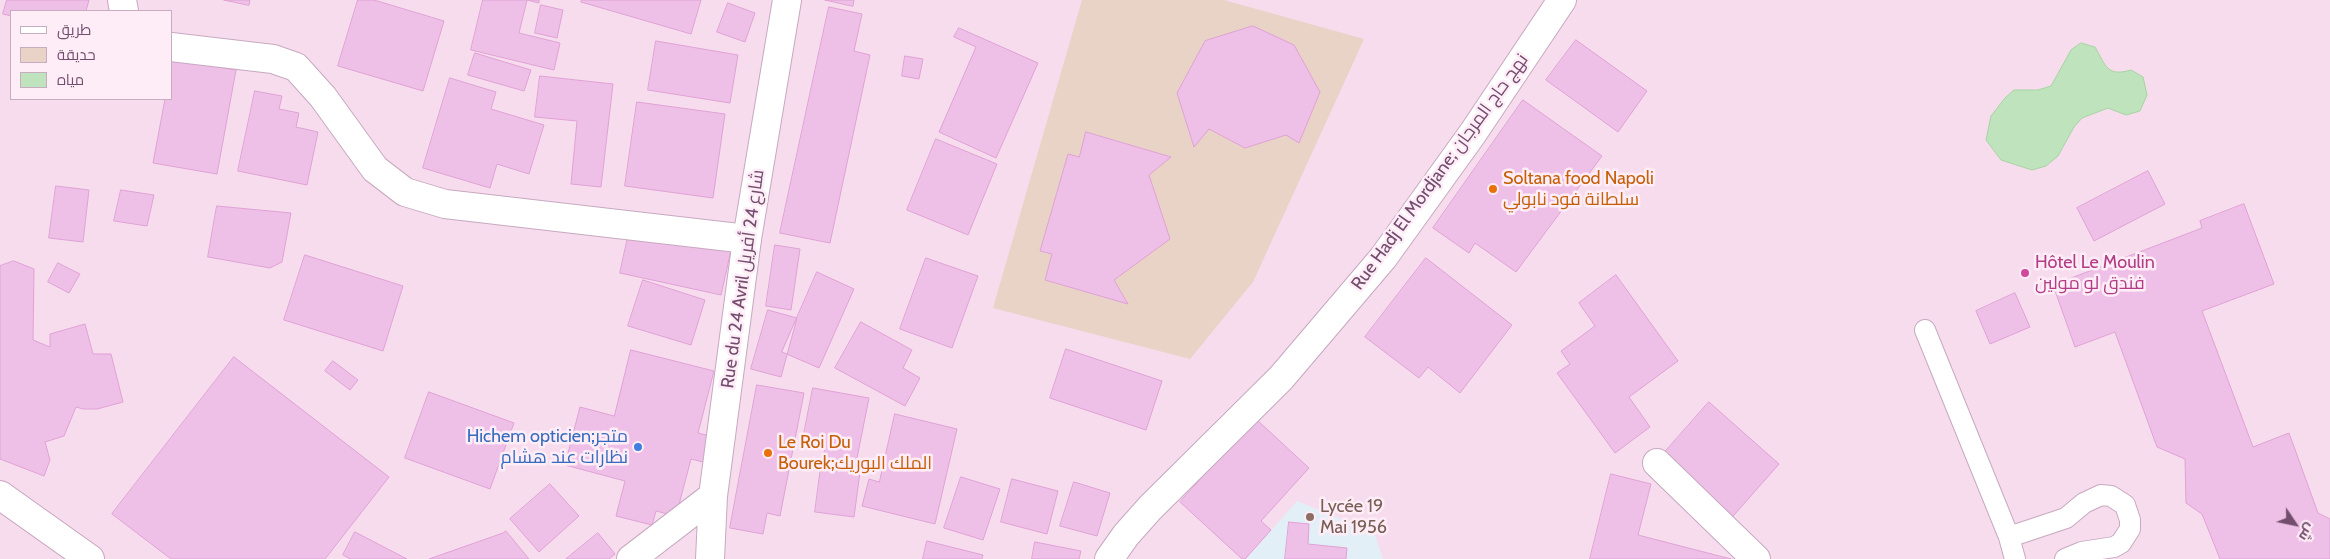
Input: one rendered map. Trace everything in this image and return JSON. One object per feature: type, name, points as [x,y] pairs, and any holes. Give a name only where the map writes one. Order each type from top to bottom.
[{"type":"street","name":"Rue du 24 Avril شارع 24 أفريل","points":[[710,559],[712,496],[747,239],[787,0]]},
{"type":"street","name":"Rue Hadj El Mordjane; نهج حاج المرجان","points":[[1109,559],[1126,535],[1150,508],[1281,378],[1383,258],[1473,133],[1562,0]]},
{"type":"street","points":[[172,47],[273,59],[296,67],[323,96],[375,169],[405,192],[445,204],[747,239]]},
{"type":"street","points":[[1657,463],[1756,559]]},
{"type":"street","points":[[0,495],[90,559]]},
{"type":"street","points":[[631,559],[712,496]]},
{"type":"lane","points":[[1925,330],[2008,537],[2015,559]]},
{"type":"lane","points":[[2008,537],[2066,518],[2084,503],[2101,495],[2111,496],[2124,505],[2130,520],[2130,528],[2121,543],[2114,547],[2082,552],[2065,559]]},
{"type":"shaded area","points":[[0,0],[2330,0],[2330,559],[0,559]]},
{"type":"shaded area","name":"Lycée 19 Mai 1956","points":[[1297,501],[1374,532],[1383,559],[1246,559]]},
{"type":"green space","points":[[1082,0],[1224,0],[1364,39],[1253,282],[1190,359],[993,308]]},
{"type":"water","points":[[2081,43],[2095,47],[2105,64],[2112,71],[2123,72],[2131,70],[2143,77],[2147,95],[2140,111],[2126,115],[2108,108],[2082,118],[2074,127],[2058,156],[2046,166],[2032,170],[2001,160],[1986,140],[1991,116],[2014,90],[2038,90],[2051,86],[2071,50]]},
{"type":"building","points":[[7,0],[89,0],[86,10],[10,10],[10,16],[3,14]]},
{"type":"building","points":[[224,0],[250,0],[249,5]]},
{"type":"building","points":[[358,0],[374,0],[444,21],[423,91],[338,66]]},
{"type":"building","points":[[483,0],[527,0],[519,33],[560,43],[554,70],[471,50]]},
{"type":"building","points":[[527,0],[539,0],[539,3]]},
{"type":"building","points":[[582,0],[701,0],[691,34],[581,2]]},
{"type":"building","points":[[825,0],[854,0],[853,6]]},
{"type":"building","points":[[728,3],[755,13],[745,42],[717,32]]},
{"type":"building","points":[[541,5],[563,10],[557,38],[535,33]]},
{"type":"building","points":[[829,7],[862,14],[854,51],[870,55],[830,243],[780,233]]},
{"type":"building","points":[[1253,26],[1294,45],[1320,92],[1299,143],[1286,135],[1245,148],[1209,129],[1194,147],[1177,93],[1205,41]]},
{"type":"building","points":[[959,28],[1038,63],[996,158],[939,132],[976,47],[954,37]]},
{"type":"building","points":[[1576,40],[1647,91],[1618,132],[1546,80]]},
{"type":"building","points":[[656,41],[738,55],[730,103],[648,90]]},
{"type":"building","points":[[475,53],[531,70],[524,91],[468,75]]},
{"type":"building","points":[[905,56],[923,59],[919,79],[902,76]]},
{"type":"building","points":[[172,59],[236,70],[217,174],[153,163],[165,100],[172,100]]},
{"type":"building","points":[[540,76],[613,84],[601,187],[571,184],[577,121],[535,117]]},
{"type":"building","points":[[450,78],[496,92],[491,109],[544,125],[529,174],[497,164],[490,188],[423,168]]},
{"type":"building","points":[[255,91],[282,96],[279,109],[299,113],[296,127],[318,132],[307,185],[238,171]]},
{"type":"building","points":[[1523,100],[1602,156],[1516,272],[1475,243],[1469,253],[1433,228]]},
{"type":"building","points":[[637,102],[725,114],[713,198],[625,186]]},
{"type":"building","points":[[1086,132],[1171,157],[1149,175],[1170,239],[1114,280],[1128,304],[1045,280],[1052,254],[1040,251],[1068,154],[1079,157]]},
{"type":"building","points":[[936,139],[997,164],[968,235],[907,210]]},
{"type":"building","points":[[2148,171],[2165,204],[2094,241],[2077,208]]},
{"type":"building","points":[[56,186],[89,190],[83,242],[49,238]]},
{"type":"building","points":[[121,190],[154,195],[147,226],[114,221]]},
{"type":"building","points":[[2244,204],[2274,284],[2202,311],[2253,447],[2289,433],[2318,513],[2330,519],[2330,559],[2220,559],[2202,514],[2186,503],[2185,459],[2157,447],[2115,332],[2075,347],[2053,285],[2202,228],[2200,221]]},
{"type":"building","points":[[217,206],[291,213],[282,262],[270,268],[208,257]]},
{"type":"building","points":[[630,228],[731,250],[721,295],[620,273]]},
{"type":"building","points":[[775,245],[800,249],[791,310],[766,306]]},
{"type":"building","points":[[305,255],[403,286],[383,351],[284,320]]},
{"type":"building","points":[[926,258],[978,276],[952,348],[900,329]]},
{"type":"building","points":[[1426,258],[1512,325],[1460,393],[1428,367],[1419,378],[1365,337]]},
{"type":"building","points":[[14,261],[34,269],[33,340],[50,347],[50,334],[85,324],[93,354],[111,354],[123,402],[97,409],[76,407],[64,436],[45,442],[50,460],[44,476],[0,459],[0,266]]},
{"type":"building","points":[[58,263],[80,274],[69,293],[48,282]]},
{"type":"building","points":[[817,272],[854,289],[819,368],[782,352]]},
{"type":"building","points":[[1616,275],[1678,361],[1629,397],[1650,427],[1615,453],[1557,373],[1570,364],[1561,351],[1595,326],[1579,303]]},
{"type":"building","points":[[643,280],[705,300],[691,345],[628,326]]},
{"type":"building","points":[[2015,293],[2030,327],[1990,344],[1976,311]]},
{"type":"building","points":[[768,310],[797,318],[781,377],[751,369]]},
{"type":"building","points":[[861,322],[912,350],[903,368],[920,378],[905,406],[835,368]]},
{"type":"building","points":[[1066,349],[1162,381],[1146,430],[1050,398]]},
{"type":"building","name":"Hichem opticien;متجر نظارات عند هشام","points":[[631,350],[714,371],[698,433],[710,436],[703,462],[691,459],[676,516],[656,511],[652,525],[616,516],[625,481],[565,465],[580,407],[614,416]]},
{"type":"building","points":[[234,357],[389,477],[325,559],[171,559],[112,514]]},
{"type":"building","points":[[333,361],[358,380],[350,390],[325,371]]},
{"type":"building","name":"Le Roi Du Bourek;الملك البوريك","points":[[757,385],[804,393],[780,516],[767,513],[763,534],[730,528]]},
{"type":"building","points":[[813,388],[869,398],[855,468],[822,462],[825,448],[802,444]]},
{"type":"building","points":[[429,392],[514,423],[490,489],[405,458]]},
{"type":"building","points":[[1709,402],[1779,464],[1727,523],[1657,461]]},
{"type":"building","points":[[895,414],[957,429],[935,524],[862,506],[869,479],[879,482]]},
{"type":"building","points":[[1256,419],[1309,468],[1261,521],[1271,530],[1245,559],[1242,559],[1180,502]]},
{"type":"building","points":[[821,467],[860,472],[854,517],[815,512]]},
{"type":"building","points":[[1611,474],[1651,484],[1638,535],[1731,559],[1590,559]]},
{"type":"building","points":[[961,477],[1000,489],[983,540],[944,528]]},
{"type":"building","points":[[1012,479],[1058,491],[1047,534],[1001,522]]},
{"type":"building","points":[[1074,482],[1110,493],[1097,536],[1060,526]]},
{"type":"building","points":[[550,484],[579,516],[539,552],[510,519]]},
{"type":"building","points":[[1289,522],[1309,524],[1308,544],[1347,548],[1346,559],[1285,559]]},
{"type":"building","points":[[506,531],[529,559],[429,559],[503,533]]},
{"type":"building","points":[[355,532],[407,559],[350,559],[343,555]]},
{"type":"building","points":[[598,533],[615,554],[609,559],[566,559]]},
{"type":"building","points":[[927,541],[983,555],[982,559],[923,559]]},
{"type":"building","points":[[1035,542],[1081,551],[1079,559],[1032,559]]},
{"type":"place","name":"Soltana food Napoli سلطانة فود نابولي","points":[[1493,189]]},
{"type":"place","name":"Hôtel Le Moulin فندق لو مولين","points":[[2025,273]]},
{"type":"place","name":"Hichem opticien;متجر نظارات عند هشام","points":[[638,447]]},
{"type":"place","name":"Le Roi Du Bourek;الملك البوريك","points":[[768,453]]},
{"type":"place","name":"Lycée 19 Mai 1956","points":[[1310,517]]}]
